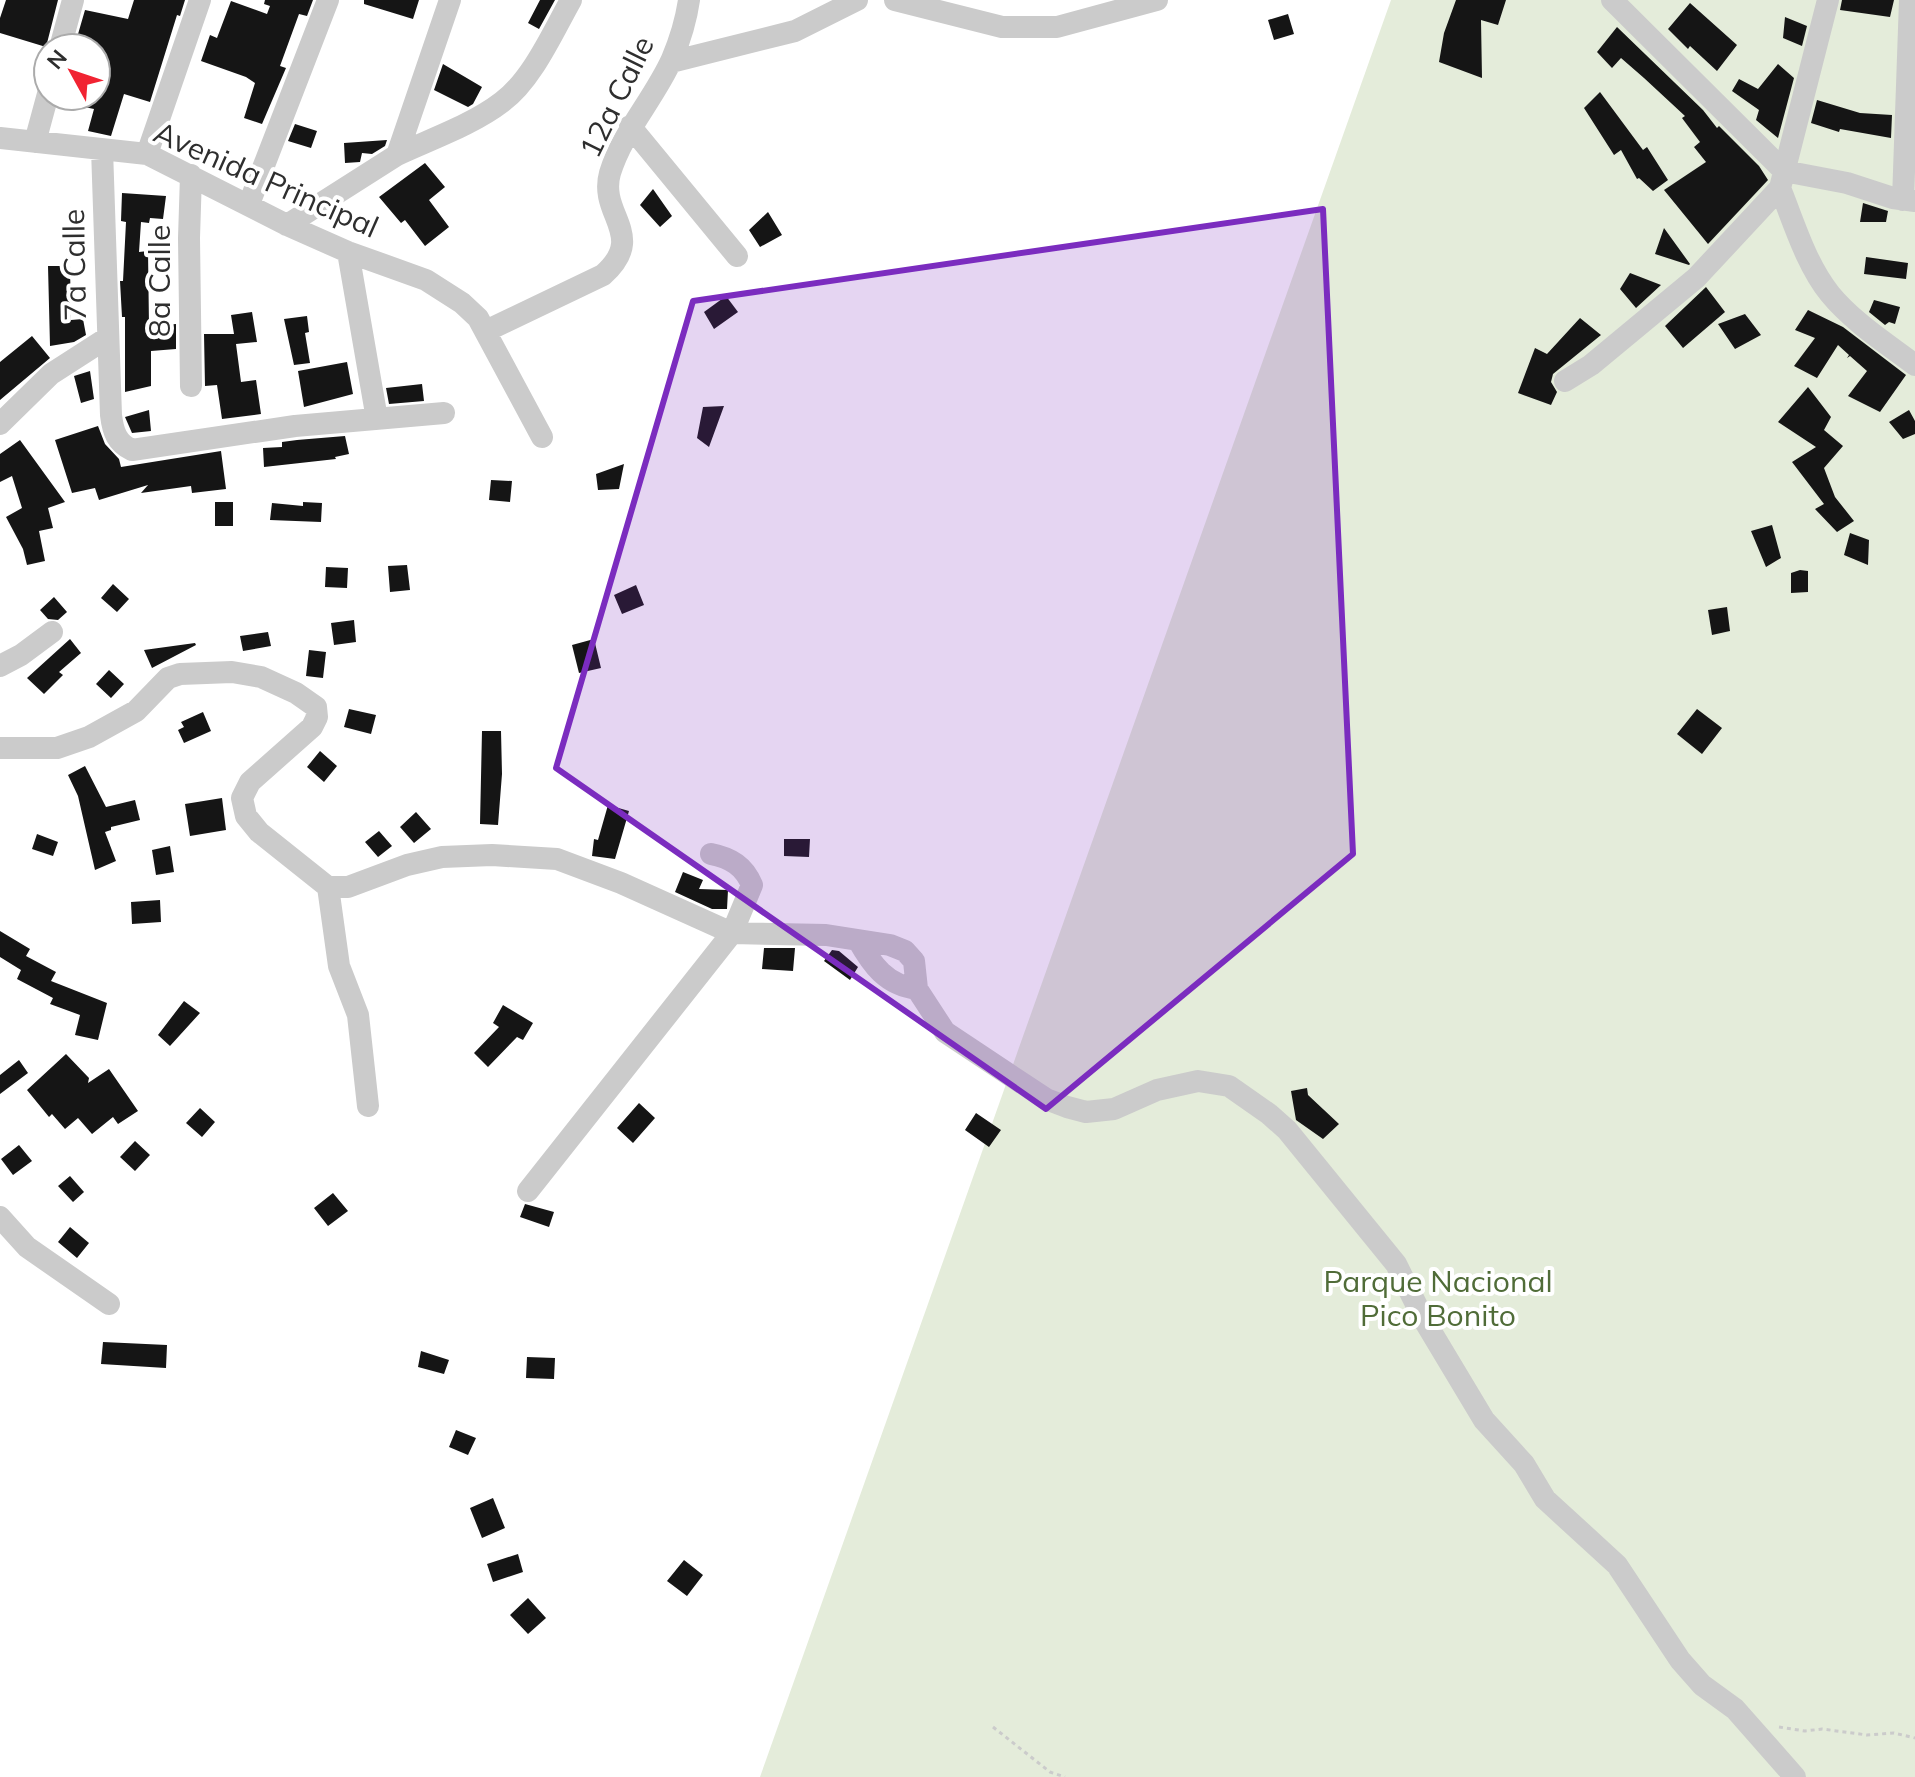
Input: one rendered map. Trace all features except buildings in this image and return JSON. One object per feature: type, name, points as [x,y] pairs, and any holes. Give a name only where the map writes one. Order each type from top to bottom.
[{"type":"street","points":[[64,32],[73,0]]},
{"type":"street","points":[[147,154],[200,0]]},
{"type":"street","points":[[249,204],[328,0]]},
{"type":"street","points":[[397,155],[450,0]]},
{"type":"street","points":[[287,225],[397,155],[470,121],[504,101],[533,67],[571,0]]},
{"type":"street","name":"12a Calle","points":[[486,331],[603,275],[622,252],[623,240],[607,188],[610,172],[630,126],[671,62],[685,24],[689,0]]},
{"type":"street","points":[[671,62],[795,31],[857,0]]},
{"type":"street","points":[[895,0],[1002,27],[1057,27],[1157,0]]},
{"type":"street","points":[[1612,0],[1782,180],[1811,262],[1829,292],[1851,316],[1915,365]]},
{"type":"street","points":[[1565,381],[1591,365],[1696,278],[1782,180],[1828,0]]},
{"type":"street","points":[[1782,180],[1847,183],[1909,200],[1910,0]]},
{"type":"street","points":[[35,142],[43,112]]},
{"type":"street","points":[[630,126],[737,256]]},
{"type":"street","name":"Avenida Principal","points":[[0,138],[147,154],[287,225],[348,252],[426,280],[462,303],[478,318],[542,437]]},
{"type":"street","name":"7a Calle","points":[[0,424],[51,374],[107,338],[102,149]]},
{"type":"street","name":"8a Calle","points":[[191,175],[191,386]]},
{"type":"street","points":[[348,252],[377,419]]},
{"type":"street","points":[[107,338],[113,431],[123,446],[132,450],[280,428],[444,413]]},
{"type":"street","points":[[0,666],[52,632]]},
{"type":"street","points":[[0,748],[57,748],[89,737],[136,711],[168,678],[180,674],[232,672],[261,677],[296,693],[316,707],[317,717],[312,727],[250,782],[242,798],[246,816],[259,832],[328,887],[348,887],[407,865],[442,857],[492,855],[557,859],[621,883],[732,933],[788,933],[858,940],[890,945],[905,951],[914,961],[917,989],[945,1032],[1034,1091],[1067,1107],[1086,1112],[1114,1109],[1157,1090],[1198,1081],[1229,1086],[1287,1130],[1396,1264],[1424,1320],[1484,1420],[1524,1464],[1545,1499],[1617,1565],[1680,1660],[1702,1685],[1735,1709],[1795,1777]]},
{"type":"street","points":[[528,1191],[732,933],[752,885],[748,874],[729,857],[711,854]]},
{"type":"street","points":[[328,887],[339,966],[358,1015],[368,1106]]},
{"type":"street","points":[[858,940],[882,976],[900,987],[917,989]]},
{"type":"street","points":[[0,1217],[27,1247],[109,1304]]},
{"type":"path","points":[[1772,1725],[1795,1731],[1822,1729],[1867,1735],[1894,1733],[1915,1738]]},
{"type":"path","points":[[993,1727],[1050,1772],[1065,1777]]},
{"type":"highlighted area","points":[[1323,209],[1353,854],[1046,1109],[556,768],[693,301]]},
{"type":"green space","name":"Parque Nacional Pico Bonito","points":[[1391,0],[1915,0],[1915,1777],[760,1777]]}]
